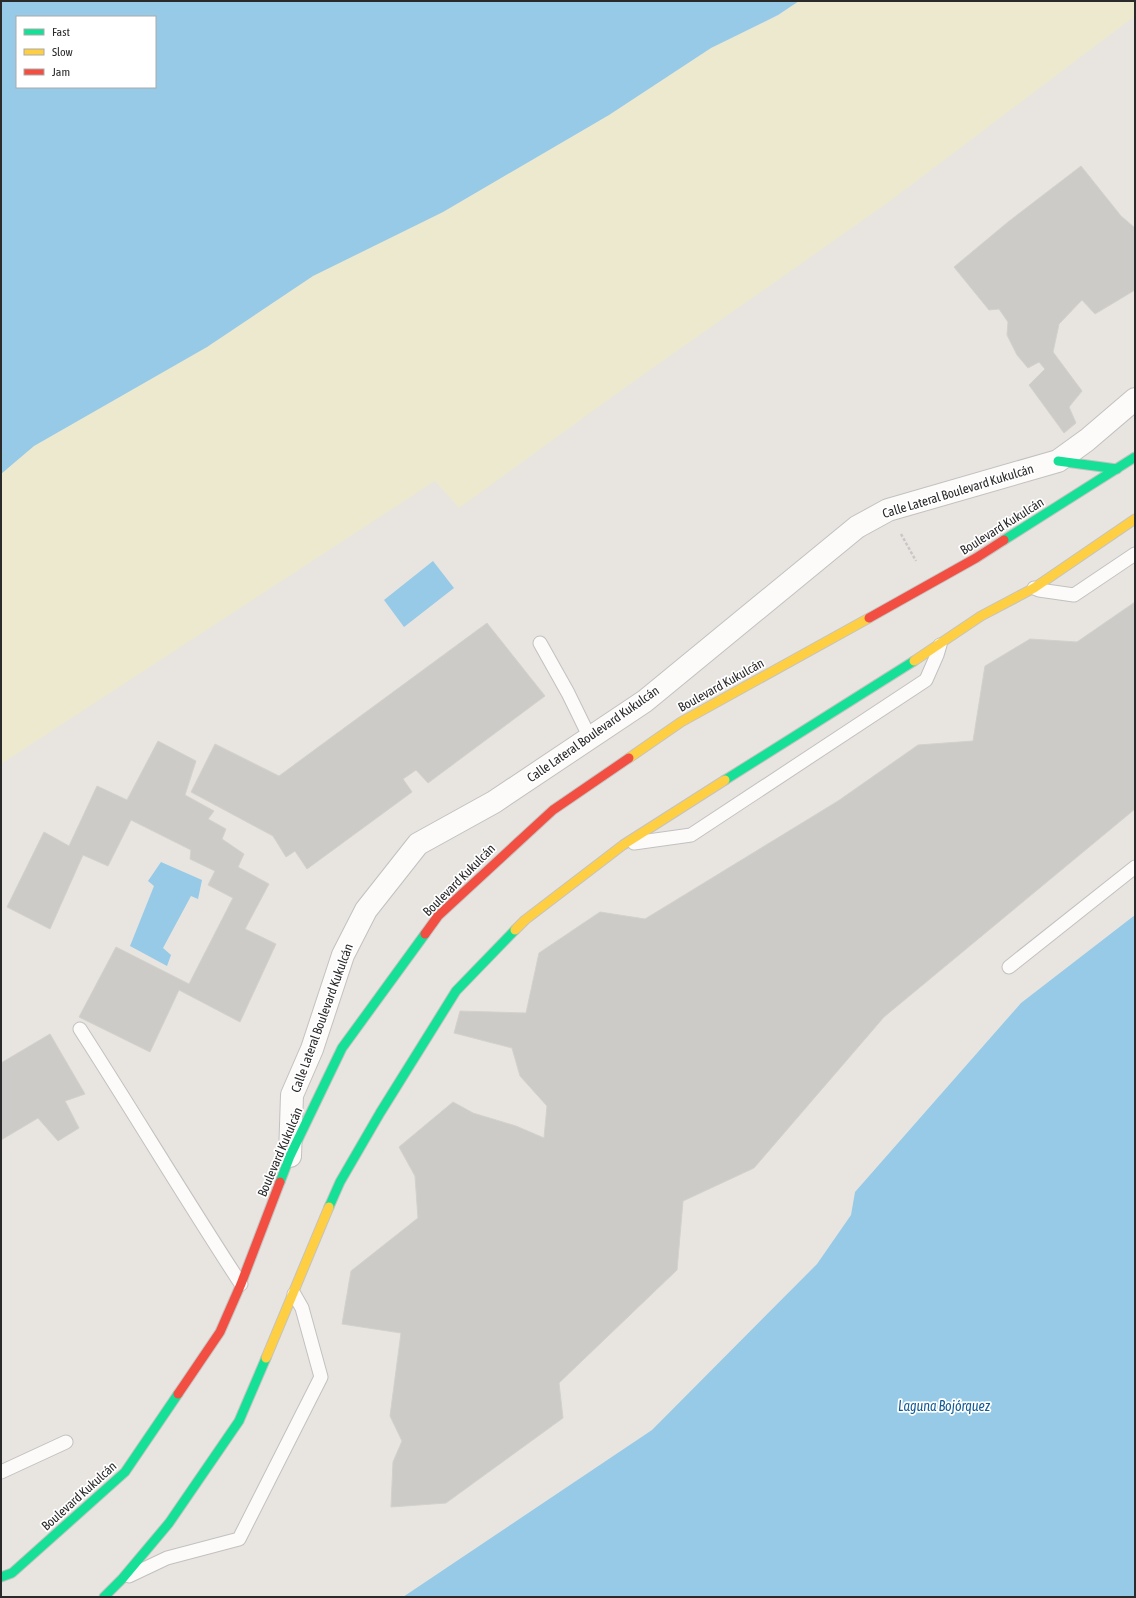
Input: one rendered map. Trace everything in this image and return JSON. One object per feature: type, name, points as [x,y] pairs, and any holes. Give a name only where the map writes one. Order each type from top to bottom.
[{"type":"main road","name":"Boulevard Kukulcán","points":[[1,1577],[12,1573],[125,1472],[220,1332],[241,1284],[290,1156],[342,1048],[438,916],[553,810],[681,722],[976,558],[1135,458]]},
{"type":"main road","points":[[1058,461],[1117,469]]},
{"type":"main road","points":[[104,1597],[122,1579],[169,1523],[239,1421],[294,1294],[310,1251],[340,1182],[380,1113],[456,991],[525,920],[623,845],[940,645],[981,616],[1034,588],[1135,519]]},
{"type":"street","name":"Calle Lateral Boulevard Kukulcán","points":[[290,1156],[292,1095],[312,1049],[343,955],[366,910],[418,844],[494,802],[645,701],[857,527],[888,510],[1058,461],[1086,440],[1135,399]]},
{"type":"lane","points":[[1034,588],[1074,595],[1135,554]]},
{"type":"lane","points":[[540,643],[568,693],[590,738]]},
{"type":"lane","points":[[623,845],[691,835],[926,680],[940,645]]},
{"type":"lane","points":[[1009,967],[1135,867]]},
{"type":"lane","points":[[80,1028],[192,1209],[241,1284]]},
{"type":"lane","points":[[122,1579],[168,1558],[239,1539],[321,1377],[302,1308],[294,1294]]},
{"type":"lane","points":[[1,1472],[66,1442]]},
{"type":"path","points":[[888,510],[929,584]]},
{"type":"sand","points":[[799,1],[1135,1],[1135,16],[886,204],[630,384],[459,508],[435,481],[1,764],[1,474],[34,446],[207,347],[313,276],[443,212],[609,115],[711,48],[778,16]]},
{"type":"water","points":[[1,1],[799,1],[778,15],[711,48],[609,115],[443,212],[313,276],[207,347],[34,446],[1,474]]},
{"type":"water","points":[[433,561],[454,588],[404,627],[384,600]]},
{"type":"water","points":[[161,862],[202,880],[198,899],[191,896],[163,948],[171,955],[167,966],[130,946],[154,886],[148,881]]},
{"type":"water","name":"Laguna Bojórquez","points":[[1135,915],[1135,1597],[403,1597],[652,1430],[817,1264],[851,1215],[855,1192],[1021,1003]]},
{"type":"building","points":[[1081,166],[1121,216],[1135,228],[1135,290],[1095,314],[1082,300],[1059,324],[1053,352],[1082,391],[1069,407],[1076,423],[1064,433],[1029,385],[1045,369],[1039,362],[1028,368],[1017,355],[1007,335],[1008,322],[999,309],[989,310],[954,267],[1008,222]]},
{"type":"building","points":[[1135,602],[1135,809],[884,1017],[754,1168],[683,1201],[677,1270],[559,1383],[563,1418],[446,1503],[391,1507],[393,1462],[402,1441],[390,1416],[401,1333],[342,1324],[351,1271],[418,1218],[415,1176],[399,1147],[453,1102],[473,1113],[516,1126],[544,1138],[547,1106],[520,1076],[512,1048],[454,1033],[460,1011],[526,1013],[539,953],[600,912],[645,919],[838,801],[918,745],[973,741],[985,666],[1030,639],[1077,642]]},
{"type":"building","points":[[487,623],[545,696],[428,783],[416,770],[403,779],[412,792],[307,869],[295,851],[286,857],[273,836],[191,792],[215,744],[279,776]]},
{"type":"building","points":[[158,741],[196,761],[185,795],[214,811],[208,819],[226,829],[222,839],[244,854],[238,867],[269,884],[245,929],[276,944],[240,1022],[179,990],[150,1052],[79,1017],[116,947],[189,984],[233,898],[208,885],[215,871],[190,859],[191,850],[131,820],[108,866],[83,855],[50,929],[7,907],[44,832],[69,846],[97,786],[127,800]]},
{"type":"building","points":[[50,1034],[85,1094],[65,1101],[79,1128],[58,1141],[38,1118],[1,1140],[1,1063]]},
{"type":"traffic: fast","points":[[1004,540],[1135,457]]},
{"type":"traffic: fast","points":[[1058,461],[1117,469]]},
{"type":"traffic: fast","points":[[725,780],[914,661]]},
{"type":"traffic: fast","points":[[329,1207],[340,1182],[380,1113],[456,991],[515,930]]},
{"type":"traffic: fast","points":[[280,1182],[290,1156],[342,1048],[425,934]]},
{"type":"traffic: fast","points":[[104,1597],[122,1579],[169,1523],[239,1421],[266,1358]]},
{"type":"traffic: fast","points":[[1,1577],[12,1573],[125,1472],[178,1394]]},
{"type":"traffic: slow","points":[[914,661],[981,616],[1034,588],[1135,519]]},
{"type":"traffic: slow","points":[[629,758],[681,722],[869,618]]},
{"type":"traffic: slow","points":[[515,930],[525,920],[623,845],[725,780]]},
{"type":"traffic: slow","points":[[266,1358],[329,1207]]},
{"type":"traffic: jam","points":[[869,618],[976,558],[1004,540]]},
{"type":"traffic: jam","points":[[425,934],[438,916],[553,810],[629,758]]},
{"type":"traffic: jam","points":[[178,1394],[220,1332],[241,1284],[280,1182]]}]
